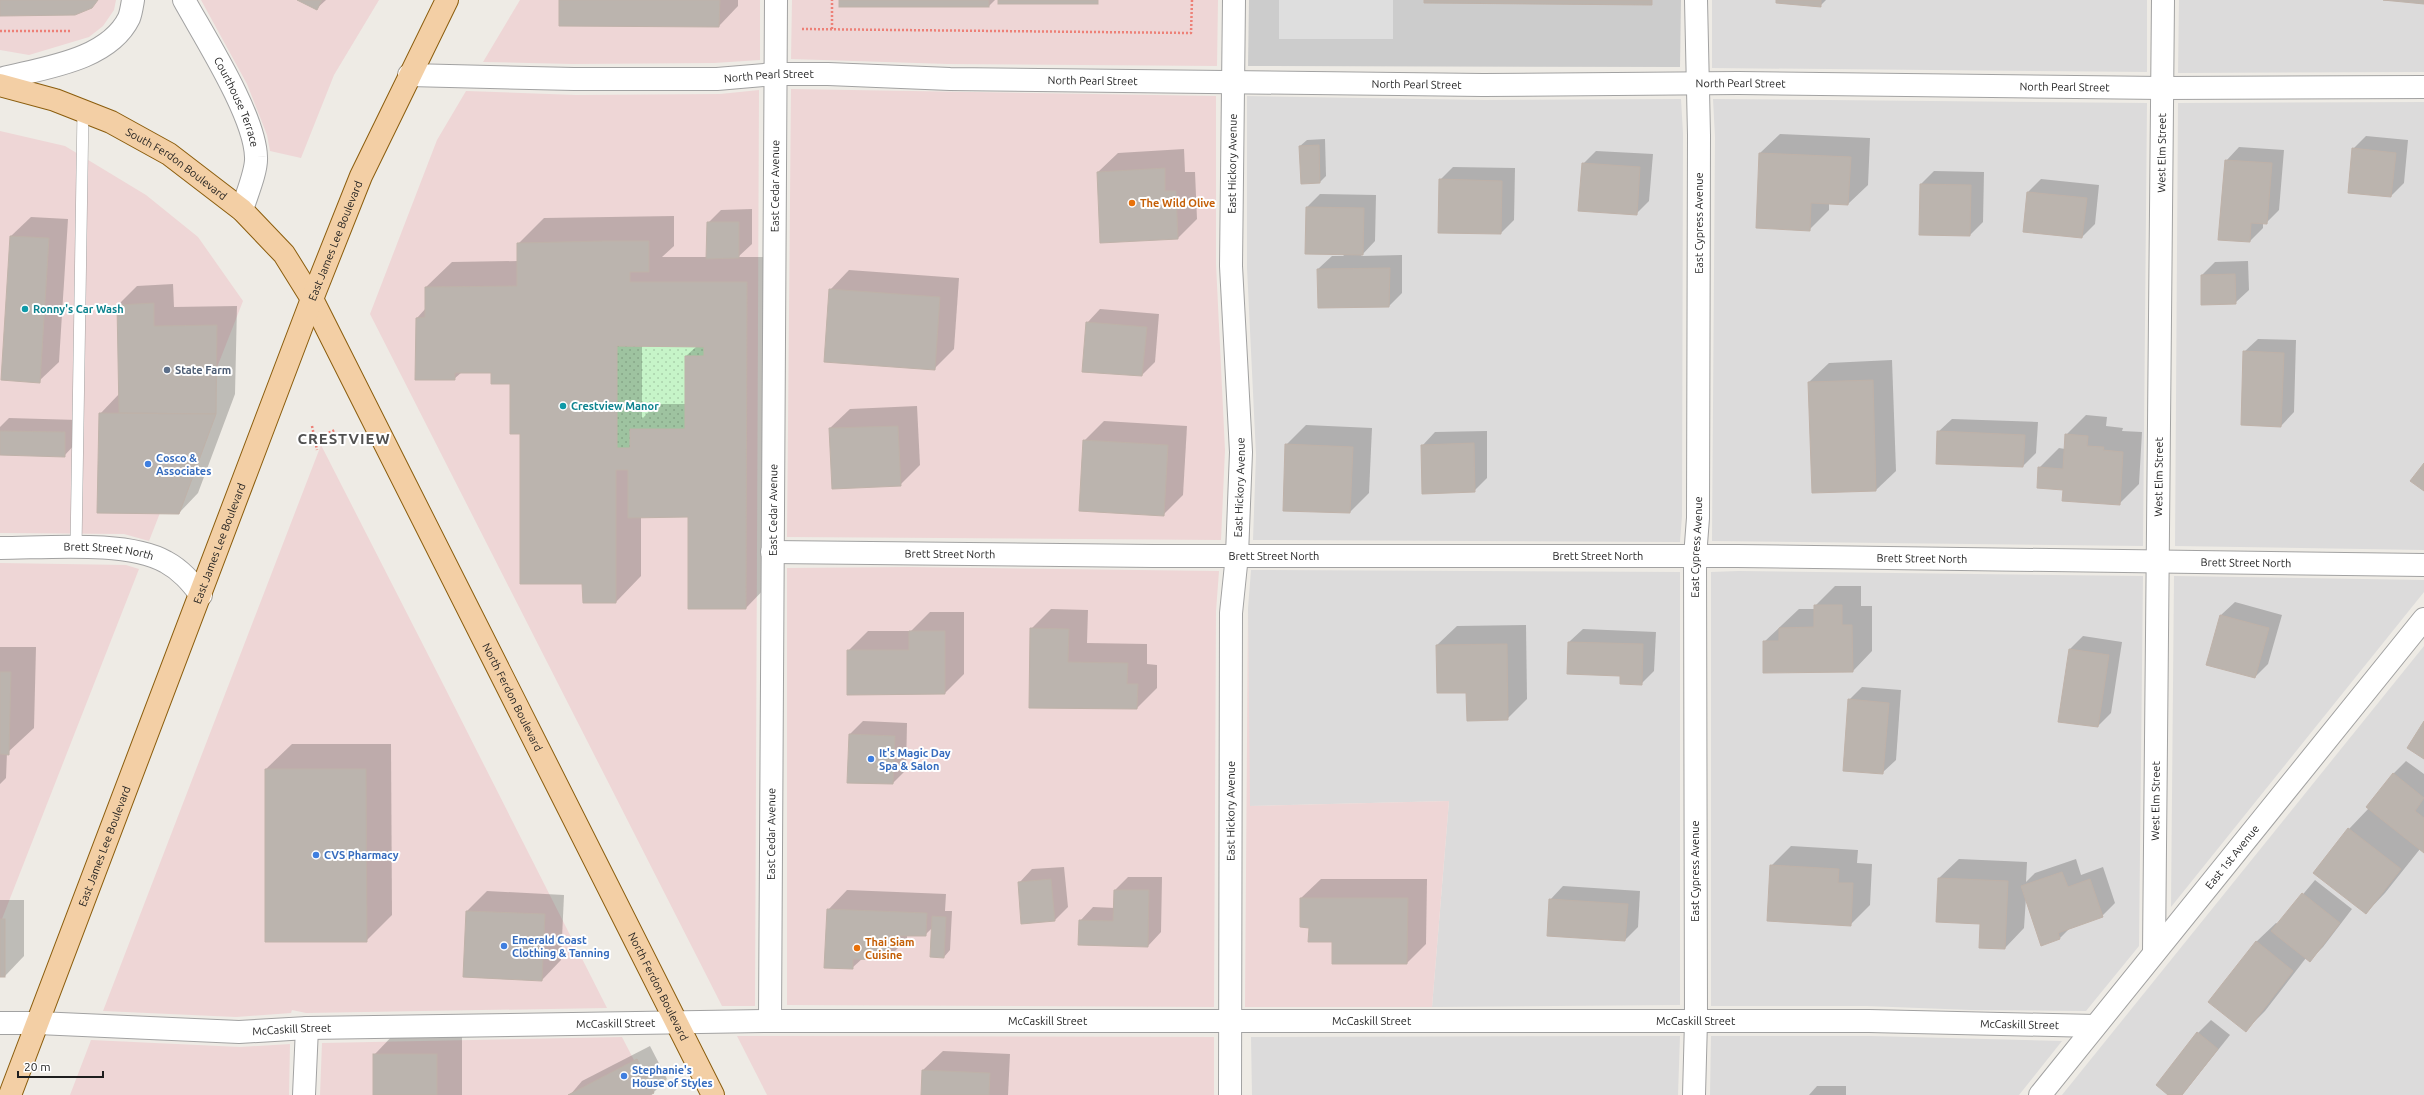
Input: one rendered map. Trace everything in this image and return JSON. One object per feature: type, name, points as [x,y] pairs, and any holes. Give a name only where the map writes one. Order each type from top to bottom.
[{"type":"main road","name":"East James Lee Boulevard","points":[[10,1095],[202,595],[312,299],[361,176],[409,75],[447,0]]},
{"type":"main road","name":"South Ferdon Boulevard","points":[[0,85],[55,100],[82,110],[111,122],[169,154],[242,210],[284,254],[312,299]]},
{"type":"main road","name":"North Ferdon Boulevard","points":[[312,299],[713,1095]]},
{"type":"street","points":[[0,79],[77,58],[98,50],[116,37],[129,17],[133,0]]},
{"type":"street","name":"Courthouse Terrace","points":[[184,0],[233,90],[253,137],[256,158],[242,210]]},
{"type":"street","name":"East Cedar Avenue","points":[[770,1021],[776,0]]},
{"type":"street","name":"East Hickory Avenue","points":[[1230,1095],[1231,613],[1236,555],[1241,452],[1231,266],[1234,0]]},
{"type":"street","name":"East Cypress Avenue","points":[[1694,1095],[1696,1021],[1695,557],[1698,502],[1699,135],[1696,84],[1696,0]]},
{"type":"street","name":"West Elm Street","points":[[2154,953],[2159,561],[2163,0]]},
{"type":"street","name":"North Pearl Street","points":[[409,75],[574,79],[717,79],[775,74],[1178,82],[1232,81],[1483,85],[1696,84],[2162,88],[2424,87]]},
{"type":"street","name":"Brett Street North","points":[[0,548],[76,548],[126,550],[165,561],[183,573],[202,595]]},
{"type":"street","name":"Brett Street North","points":[[772,552],[1737,556],[2424,565]]},
{"type":"street","name":"East 1st Avenue","points":[[2040,1095],[2424,619]]},
{"type":"street","name":"McCaskill Street","points":[[0,1023],[38,1023],[239,1032],[307,1028],[676,1021],[1869,1021],[2095,1026]]},
{"type":"street","points":[[304,1095],[307,1028]]},
{"type":"lane","points":[[76,548],[82,110]]},
{"type":"path","points":[[832,0],[832,29]]},
{"type":"path","points":[[776,28],[1190,33],[1192,0]]},
{"type":"path","points":[[0,31],[75,31]]},
{"type":"path","points":[[312,426],[317,450]]},
{"type":"path","points":[[314,439],[335,430]]},
{"type":"shaded area","points":[[0,0],[116,0],[114,10],[103,26],[89,37],[29,55],[0,50]]},
{"type":"shaded area","points":[[201,0],[379,0],[334,75],[301,158],[270,151],[267,135],[247,84]]},
{"type":"shaded area","points":[[520,0],[760,0],[760,60],[714,63],[572,64],[483,62]]},
{"type":"shaded area","points":[[792,0],[1218,0],[1217,66],[948,64],[791,59]]},
{"type":"shaded area","points":[[1249,0],[1681,0],[1680,67],[1248,66]]},
{"type":"shaded area","points":[[1279,0],[1393,0],[1393,39],[1279,39]]},
{"type":"shaded area","points":[[1712,0],[2147,0],[2147,72],[1712,68]]},
{"type":"shaded area","points":[[2179,0],[2424,0],[2424,72],[2178,73]]},
{"type":"shaded area","points":[[791,89],[1216,96],[1216,264],[1225,450],[1221,540],[787,537]]},
{"type":"shaded area","points":[[759,90],[755,1006],[722,1006],[370,314],[437,140],[466,91],[576,95],[720,94]]},
{"type":"shaded area","points":[[1247,96],[1485,100],[1681,99],[1683,133],[1682,516],[1680,542],[1253,540],[1256,455],[1247,268]]},
{"type":"shaded area","points":[[1713,99],[2147,103],[2143,546],[1712,541],[1715,137]]},
{"type":"shaded area","points":[[2424,102],[2424,550],[2175,546],[2178,103]]},
{"type":"shaded area","points":[[0,131],[65,146],[146,195],[198,237],[243,301],[149,541],[124,534],[0,533]]},
{"type":"shaded area","points":[[321,445],[607,1008],[306,1013],[292,1010],[291,1013],[236,1017],[103,1011]]},
{"type":"shaded area","points":[[0,563],[126,565],[139,569],[0,924]]},
{"type":"shaded area","points":[[909,567],[1219,571],[1216,611],[1214,1007],[787,1005],[787,568]]},
{"type":"shaded area","points":[[1251,570],[1680,572],[1680,1005],[1432,1007],[1449,801],[1249,806],[1248,608]]},
{"type":"shaded area","points":[[1739,571],[2143,576],[2139,946],[2086,1011],[1971,1010],[1867,1006],[1711,1006],[1711,572]]},
{"type":"shaded area","points":[[2174,576],[2424,580],[2424,592],[2171,907]]},
{"type":"shaded area","points":[[1248,608],[1250,806],[1449,801],[1432,1007],[1245,1007]]},
{"type":"shaded area","points":[[2424,646],[2424,1095],[2062,1095]]},
{"type":"shaded area","points":[[737,1036],[1214,1037],[1214,1095],[767,1095]]},
{"type":"shaded area","points":[[1680,1036],[1678,1095],[1252,1095],[1251,1037]]},
{"type":"shaded area","points":[[1711,1036],[1871,1036],[2062,1041],[2019,1095],[1710,1095]]},
{"type":"shaded area","points":[[622,1037],[652,1095],[320,1095],[322,1043]]},
{"type":"shaded area","points":[[91,1040],[240,1047],[290,1044],[289,1095],[70,1095]]},
{"type":"green space","points":[[617,346],[704,347],[704,356],[685,356],[685,429],[630,429],[630,448],[617,448]]},
{"type":"building","points":[[0,0],[98,0],[92,8],[75,15],[0,16]]},
{"type":"building","points":[[297,0],[322,0],[317,10]]},
{"type":"building","points":[[559,0],[720,0],[719,27],[559,26]]},
{"type":"building","points":[[839,0],[989,0],[989,7],[839,7]]},
{"type":"building","points":[[998,0],[1098,0],[1098,4],[998,4]]},
{"type":"building","points":[[1424,0],[1652,0],[1652,5],[1424,3]]},
{"type":"building","points":[[1776,0],[1821,0],[1821,7],[1776,3]]},
{"type":"building","points":[[2383,0],[2424,0],[2424,4]]},
{"type":"building","points":[[1319,145],[1320,183],[1301,184],[1299,146]]},
{"type":"building","points":[[2352,148],[2396,153],[2391,197],[2348,193]]},
{"type":"building","points":[[1759,153],[1851,157],[1848,205],[1811,203],[1810,231],[1756,228]]},
{"type":"building","points":[[2225,160],[2272,163],[2267,224],[2251,223],[2250,242],[2218,240]]},
{"type":"building","points":[[1582,163],[1640,167],[1637,215],[1578,211]]},
{"type":"building","points":[[1165,168],[1165,191],[1176,191],[1178,239],[1100,243],[1097,172]]},
{"type":"building","points":[[1439,179],[1502,181],[1501,234],[1438,233]]},
{"type":"building","points":[[1920,184],[1971,185],[1970,236],[1919,235]]},
{"type":"building","points":[[2027,192],[2087,198],[2082,238],[2023,232]]},
{"type":"building","points":[[1306,207],[1364,208],[1363,255],[1305,254]]},
{"type":"building","points":[[707,222],[739,222],[739,258],[706,259]]},
{"type":"building","name":"Ronny's Car Wash","points":[[10,236],[49,238],[40,383],[1,380]]},
{"type":"building","name":"Crestview Manor","points":[[649,241],[649,272],[630,272],[630,282],[747,282],[746,609],[688,609],[688,517],[628,518],[628,470],[616,470],[616,603],[583,603],[582,584],[520,584],[520,434],[510,434],[510,384],[491,384],[491,373],[455,373],[455,380],[415,380],[416,318],[425,317],[425,287],[517,286],[517,243]],"holes":[[[617,346],[704,347],[704,356],[685,356],[685,429],[630,429],[630,448],[617,448]]]},
{"type":"building","points":[[1390,268],[1389,307],[1318,308],[1317,269]]},
{"type":"building","points":[[2235,274],[2236,304],[2201,305],[2201,275]]},
{"type":"building","points":[[829,289],[940,297],[935,370],[824,362]]},
{"type":"building","name":"State Farm","points":[[154,303],[154,326],[217,325],[216,414],[119,413],[117,305]]},
{"type":"building","points":[[1086,322],[1147,327],[1142,376],[1082,372]]},
{"type":"building","points":[[2243,351],[2284,353],[2281,427],[2241,425]]},
{"type":"building","points":[[1873,380],[1876,491],[1812,493],[1808,382]]},
{"type":"building","name":"Cosco & Associates","points":[[99,413],[216,414],[179,514],[97,513]]},
{"type":"building","points":[[898,426],[901,486],[832,489],[829,428]]},
{"type":"building","points":[[0,431],[65,432],[65,457],[0,455]]},
{"type":"building","points":[[1937,431],[2025,435],[2023,467],[1936,464]]},
{"type":"building","points":[[2065,434],[2088,436],[2087,446],[2104,447],[2103,450],[2123,452],[2120,505],[2062,501],[2063,490],[2037,488],[2038,467],[2063,469]]},
{"type":"building","points":[[1083,440],[1168,445],[1164,516],[1079,511]]},
{"type":"building","points":[[1474,443],[1475,492],[1422,494],[1421,445]]},
{"type":"building","points":[[1285,444],[1353,447],[1350,513],[1283,511]]},
{"type":"building","points":[[2424,463],[2424,491],[2410,481]]},
{"type":"building","points":[[1814,605],[1842,605],[1842,625],[1852,625],[1853,672],[1763,673],[1763,641],[1779,641],[1779,628],[1814,627]]},
{"type":"building","points":[[2220,615],[2269,628],[2255,678],[2206,665]]},
{"type":"building","points":[[1030,628],[1069,629],[1068,662],[1128,663],[1127,684],[1138,684],[1137,709],[1029,708]]},
{"type":"building","points":[[909,631],[945,631],[945,694],[847,695],[847,650],[909,650]]},
{"type":"building","points":[[1568,642],[1643,644],[1642,685],[1620,684],[1620,676],[1567,674]]},
{"type":"building","points":[[1507,644],[1508,720],[1467,721],[1466,693],[1437,693],[1436,645]]},
{"type":"building","points":[[2069,649],[2109,655],[2098,727],[2058,722]]},
{"type":"building","points":[[0,672],[11,672],[9,755],[0,754]]},
{"type":"building","points":[[1848,699],[1889,703],[1883,774],[1843,771]]},
{"type":"building","points":[[2424,721],[2424,759],[2407,748]]},
{"type":"building","name":"It's Magic Day Spa & Salon","points":[[849,734],[895,736],[893,784],[847,783]]},
{"type":"building","name":"CVS Pharmacy","points":[[265,769],[366,769],[367,942],[265,942]]},
{"type":"building","points":[[2393,773],[2424,798],[2415,811],[2424,818],[2424,853],[2366,807]]},
{"type":"building","points":[[2348,828],[2401,869],[2366,914],[2313,873]]},
{"type":"building","points":[[1770,865],[1839,869],[1838,883],[1853,883],[1851,926],[1767,921]]},
{"type":"building","points":[[2062,872],[2068,887],[2090,879],[2103,917],[2058,933],[2060,939],[2041,946],[2021,886]]},
{"type":"building","points":[[1938,878],[2008,881],[2005,949],[1979,948],[1980,924],[1936,922]]},
{"type":"building","points":[[1051,879],[1055,921],[1021,924],[1018,882]]},
{"type":"building","points":[[1114,890],[1149,890],[1148,947],[1078,945],[1079,920],[1113,921]]},
{"type":"building","points":[[2302,893],[2340,923],[2310,962],[2271,931]]},
{"type":"building","points":[[1300,898],[1408,898],[1407,964],[1332,964],[1332,942],[1308,942],[1309,928],[1300,927]]},
{"type":"building","points":[[1549,899],[1628,904],[1625,941],[1547,936]]},
{"type":"building","name":"Thai Siam Cuisine","points":[[827,909],[927,913],[926,936],[889,936],[888,960],[853,959],[853,969],[824,968]]},
{"type":"building","name":"Emerald Coast Clothing & Tanning","points":[[466,911],[545,914],[542,981],[463,977]]},
{"type":"building","points":[[932,916],[946,917],[944,958],[930,957]]},
{"type":"building","points":[[0,919],[5,919],[5,977],[0,977]]},
{"type":"building","points":[[2256,941],[2293,971],[2246,1032],[2208,1002]]},
{"type":"building","points":[[2197,1032],[2218,1049],[2182,1095],[2168,1095],[2156,1085]]},
{"type":"building","points":[[373,1054],[437,1054],[437,1095],[373,1095]]},
{"type":"building","name":"Stephanie's House of Styles","points":[[637,1059],[654,1093],[650,1095],[568,1095]]},
{"type":"building","points":[[922,1070],[990,1073],[989,1095],[921,1095]]},
{"type":"place","name":"The Wild Olive","points":[[1132,203]]},
{"type":"place","name":"Ronny's Car Wash","points":[[25,309]]},
{"type":"place","name":"State Farm","points":[[167,370]]},
{"type":"place","name":"Crestview Manor","points":[[563,406]]},
{"type":"place","name":"Cosco & Associates","points":[[148,464]]},
{"type":"place","name":"It's Magic Day Spa & Salon","points":[[871,759]]},
{"type":"place","name":"CVS Pharmacy","points":[[316,855]]},
{"type":"place","name":"Emerald Coast Clothing & Tanning","points":[[504,946]]},
{"type":"place","name":"Thai Siam Cuisine","points":[[857,948]]},
{"type":"place","name":"Stephanie's House of Styles","points":[[624,1076]]},
{"type":"district","name":"CRESTVIEW","points":[[344,438]]}]
